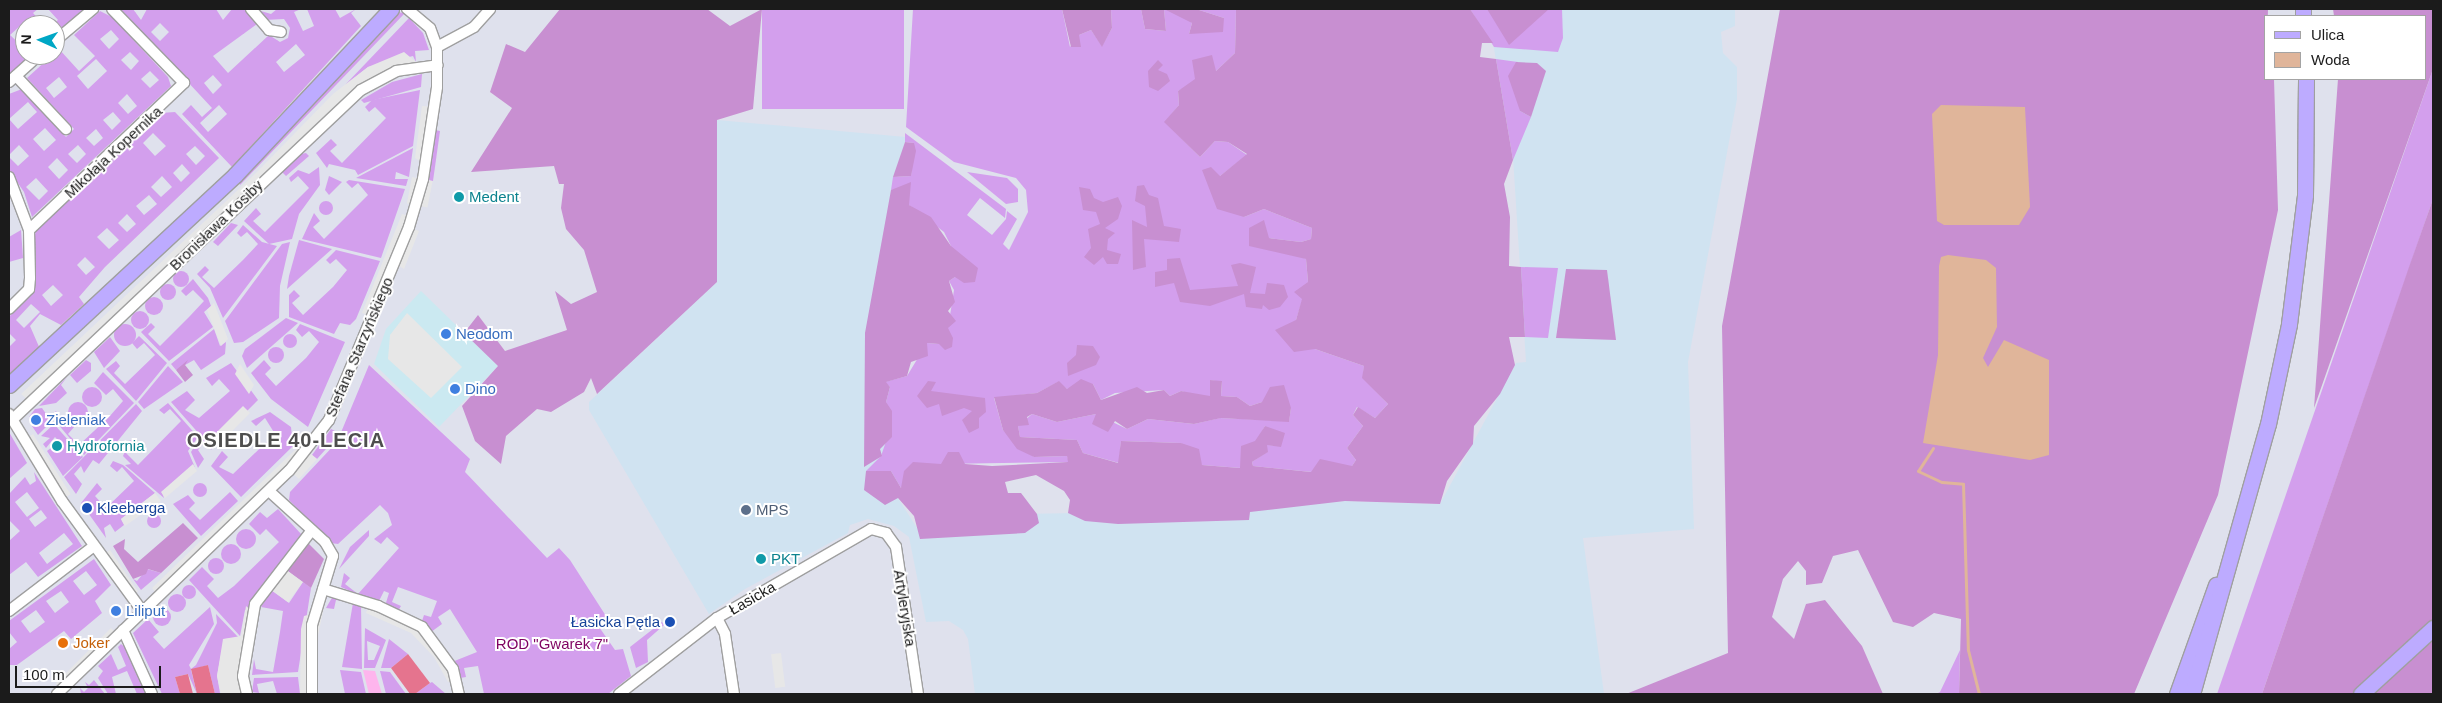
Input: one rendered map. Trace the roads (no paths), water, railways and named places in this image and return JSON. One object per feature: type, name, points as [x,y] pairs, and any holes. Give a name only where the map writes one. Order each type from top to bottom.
[{"type":"main road","name":"Bronisława Kosiby","points":[[9,385],[235,175],[391,9]]},
{"type":"main road","points":[[2192,694],[2273,403],[2296,278],[2305,195],[2306,80]]},
{"type":"main road","points":[[2176,694],[2240,523]]},
{"type":"main road","points":[[2361,694],[2433,628]]},
{"type":"street","points":[[65,33],[93,9]]},
{"type":"street","name":"Mikołaja Kopernika","points":[[29,230],[184,83],[112,9]]},
{"type":"street","points":[[251,9],[269,30],[281,32]]},
{"type":"street","name":"Stefana Starzyńskiego","points":[[57,694],[269,491],[329,420],[407,233],[423,179],[438,65],[438,47],[425,21],[407,9]]},
{"type":"street","points":[[438,47],[474,27],[490,9]]},
{"type":"street","points":[[28,65],[12,79],[66,129]]},
{"type":"street","name":"Bronisława Kosiby","points":[[11,416],[361,90],[396,71],[438,65]]},
{"type":"street","points":[[9,177],[29,230],[29,289],[9,309]]},
{"type":"street","points":[[11,416],[94,546],[143,612]]},
{"type":"street","points":[[269,491],[312,530],[333,556],[310,640],[312,694]]},
{"type":"street","points":[[247,694],[243,676],[255,604],[312,530]]},
{"type":"street","name":"Łasicka","points":[[619,694],[717,618],[858,536],[878,530]]},
{"type":"street","name":"Artyleryjska","points":[[878,530],[893,538],[896,547],[918,694]]},
{"type":"street","points":[[9,611],[94,546]]},
{"type":"street","points":[[324,589],[378,606],[422,627],[453,669],[459,694]]},
{"type":"street","points":[[717,618],[725,634],[734,694]]},
{"type":"street","points":[[123,630],[152,694]]},
{"type":"water","points":[[1941,105],[2025,107],[2030,207],[2019,225],[1944,225],[1937,221],[1932,114]]},
{"type":"water","points":[[1948,255],[1986,260],[1996,268],[1997,327],[1983,358],[1988,367],[2004,340],[2049,360],[2049,455],[2030,460],[1923,443],[1938,355],[1939,266],[1941,257]]},
{"type":"waterway","points":[[1933,448],[1918,471],[1942,482],[1963,484],[1968,650],[1979,694]]},
{"type":"place","name":"Medent","points":[[459,197]]},
{"type":"place","name":"Neodom","points":[[446,334]]},
{"type":"place","name":"Dino","points":[[455,389]]},
{"type":"place","name":"Zieleniak","points":[[36,420]]},
{"type":"place","name":"Hydrofornia","points":[[57,446]]},
{"type":"place","name":"Kleeberga","points":[[87,508]]},
{"type":"place","name":"MPS","points":[[746,510]]},
{"type":"place","name":"PKT","points":[[761,559]]},
{"type":"place","name":"Liliput","points":[[116,611]]},
{"type":"place","name":"Łasicka Pętla","points":[[670,622]]},
{"type":"place","name":"Joker","points":[[63,643]]},
{"type":"district","name":"OSIEDLE 40-LECIA","points":[[286,440]]},
{"type":"park label","name":"ROD \"Gwarek 7\"","points":[[552,644]]}]
